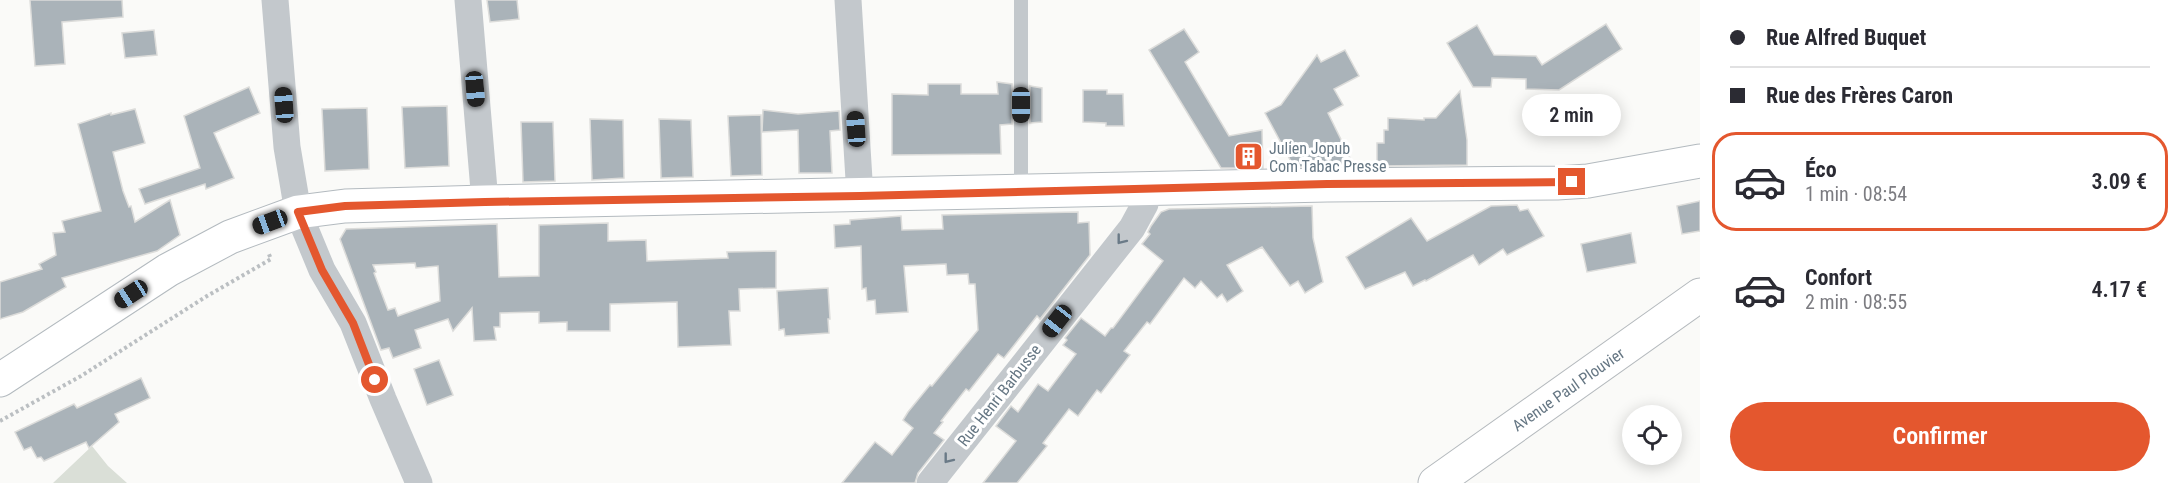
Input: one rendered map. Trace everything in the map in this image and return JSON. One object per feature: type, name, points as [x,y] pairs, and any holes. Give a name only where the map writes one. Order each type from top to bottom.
[{"type":"main road","points":[[0,380],[168,270],[230,237],[298,212],[345,206],[485,202],[860,196],[1327,184],[1557,183],[1599,180],[1700,161]]},
{"type":"main road","name":"Avenue Paul Plouvier","points":[[1435,483],[1700,295]]},
{"type":"street","points":[[275,0],[287,147],[298,212],[322,270],[353,323],[382,399],[419,483]]},
{"type":"street","points":[[468,0],[485,202]]},
{"type":"street","points":[[848,0],[860,196]]},
{"type":"street","name":"Rue Henri Barbusse","points":[[930,483],[1132,228],[1145,204],[1146,189]]},
{"type":"lane","points":[[1021,0],[1021,191]]},
{"type":"path","points":[[0,421],[81,376],[207,296],[271,259],[257,227]]},
{"type":"shaded area","points":[[92,446],[108,466],[127,483],[53,483]]},
{"type":"building","points":[[30,0],[122,0],[123,17],[62,22],[65,64],[35,66]]},
{"type":"building","points":[[487,0],[517,0],[519,19],[490,22]]},
{"type":"building","points":[[1606,24],[1622,49],[1559,90],[1526,89],[1526,79],[1492,78],[1491,87],[1473,87],[1447,43],[1477,25],[1494,55],[1536,56],[1542,65]]},
{"type":"building","points":[[1184,29],[1199,52],[1185,62],[1229,136],[1262,130],[1263,168],[1221,168],[1149,50]]},
{"type":"building","points":[[154,30],[157,55],[125,58],[122,33]]},
{"type":"building","points":[[1345,50],[1359,76],[1334,89],[1343,105],[1328,113],[1354,166],[1294,167],[1265,113],[1281,105],[1317,55],[1321,62]]},
{"type":"building","points":[[997,82],[1012,84],[1012,124],[1000,125],[1001,154],[892,155],[892,94],[928,95],[928,84],[961,84],[961,94],[998,94]]},
{"type":"building","points":[[1030,86],[1042,88],[1042,122],[1030,123]]},
{"type":"building","points":[[249,87],[260,113],[214,133],[234,178],[206,189],[205,184],[145,204],[139,189],[200,168],[184,116]]},
{"type":"building","points":[[1083,90],[1107,90],[1107,94],[1123,94],[1124,126],[1083,122]]},
{"type":"building","points":[[1460,91],[1467,140],[1467,165],[1377,166],[1377,143],[1384,143],[1384,130],[1388,130],[1388,118],[1424,120],[1424,118],[1436,118]]},
{"type":"building","points":[[447,106],[449,166],[405,168],[402,107]]},
{"type":"building","points":[[367,108],[369,169],[325,171],[322,109]]},
{"type":"building","points":[[135,109],[145,143],[113,152],[123,191],[129,207],[131,206],[135,222],[170,200],[180,235],[157,251],[62,278],[66,287],[23,312],[0,319],[0,282],[42,269],[39,264],[56,255],[53,233],[65,232],[62,221],[101,211],[78,124],[111,113],[111,115]]},
{"type":"building","points":[[763,110],[798,114],[839,111],[840,130],[830,131],[832,173],[799,173],[798,130],[762,132]]},
{"type":"building","points":[[761,115],[762,175],[731,176],[728,116]]},
{"type":"building","points":[[590,119],[623,120],[624,178],[592,180]]},
{"type":"building","points":[[659,119],[691,120],[693,177],[661,178]]},
{"type":"building","points":[[521,122],[553,122],[555,181],[523,182]]},
{"type":"building","points":[[1700,201],[1700,231],[1682,234],[1677,206]]},
{"type":"building","points":[[1517,205],[1520,211],[1528,209],[1544,236],[1507,255],[1503,249],[1479,265],[1473,255],[1413,286],[1405,272],[1365,289],[1346,257],[1411,218],[1427,241],[1491,206]]},
{"type":"building","points":[[1312,206],[1313,238],[1323,282],[1305,293],[1298,281],[1290,286],[1262,247],[1227,265],[1243,291],[1227,302],[1222,294],[1217,298],[1201,281],[1195,288],[1184,278],[1150,324],[1147,322],[1124,351],[1130,355],[1101,393],[1097,390],[1078,416],[1069,409],[1043,443],[1047,446],[1017,483],[983,483],[1016,441],[996,426],[1011,406],[1018,412],[1038,384],[1048,391],[1076,354],[1063,345],[1067,340],[1065,338],[1081,318],[1105,336],[1163,261],[1142,244],[1161,212],[1169,209]]},
{"type":"building","points":[[1078,212],[1078,223],[1089,222],[1090,255],[1040,319],[1037,316],[1004,358],[998,354],[969,391],[966,389],[941,421],[943,422],[934,433],[944,440],[918,473],[915,483],[842,483],[875,442],[892,455],[913,428],[903,420],[908,412],[978,330],[975,284],[969,284],[968,274],[947,275],[946,264],[904,266],[908,312],[876,314],[875,300],[867,301],[866,288],[862,289],[861,246],[835,248],[834,225],[850,224],[850,220],[901,216],[902,230],[943,229],[942,215]]},
{"type":"building","points":[[608,223],[608,241],[646,240],[647,261],[728,258],[727,252],[776,251],[776,288],[739,289],[740,311],[729,311],[731,345],[678,347],[677,302],[610,304],[610,331],[567,331],[567,322],[539,323],[539,312],[500,313],[500,327],[494,327],[496,340],[474,341],[472,308],[453,331],[448,319],[415,330],[421,348],[393,358],[389,348],[381,350],[340,239],[346,229],[497,224],[499,277],[539,276],[539,225]],"holes":[[[415,263],[416,268],[438,266],[440,301],[398,316],[395,308],[388,310],[373,265]]]},
{"type":"building","points":[[1631,233],[1636,263],[1587,272],[1581,244]]},
{"type":"building","points":[[828,288],[829,333],[785,336],[784,329],[779,330],[777,291]]},
{"type":"building","points":[[439,360],[453,395],[427,405],[414,369]]},
{"type":"building","points":[[141,378],[150,398],[115,414],[119,422],[89,448],[86,442],[44,461],[41,457],[37,458],[31,447],[24,450],[15,432],[74,404],[77,408]]},
{"type":"place","name":"Julien Jopub Com Tabac Presse","points":[[1248,157]]},
{"type":"route","points":[[375,380],[353,323],[322,270],[298,212],[345,206],[485,202],[860,196],[1327,184],[1572,182]]}]
